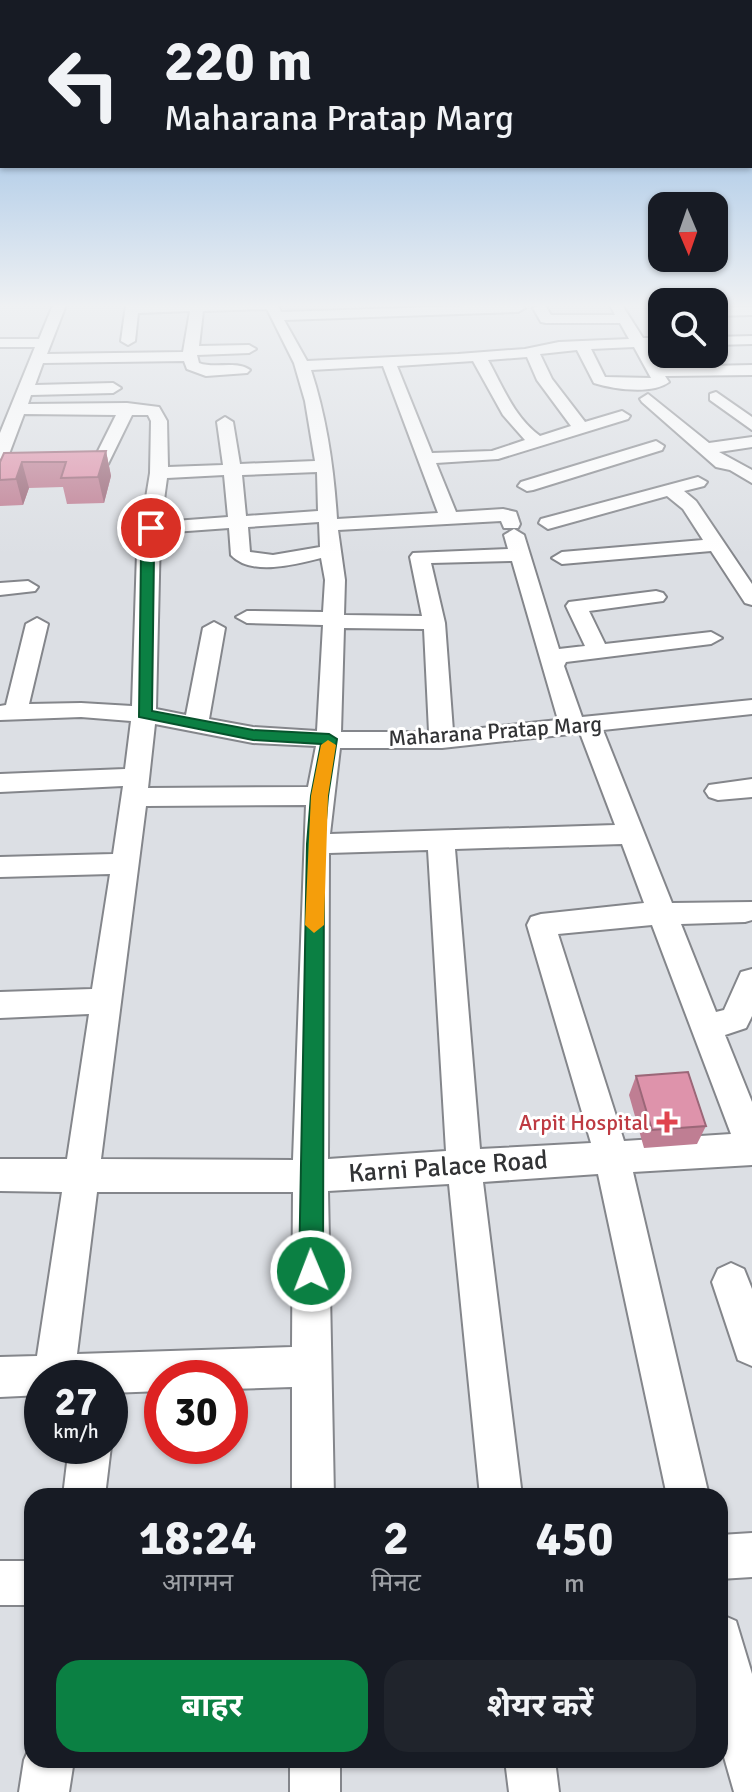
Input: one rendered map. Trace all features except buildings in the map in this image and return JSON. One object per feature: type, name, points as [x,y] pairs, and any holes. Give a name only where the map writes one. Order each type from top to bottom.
[{"type":"street","points":[[5,459],[6,428],[27,390],[86,389]]},
{"type":"street","points":[[309,389],[325,466],[330,551],[335,580],[329,739],[319,796],[316,844],[310,1176],[313,1488]]},
{"type":"street","points":[[398,389],[449,518]]},
{"type":"street","points":[[496,389],[523,433],[593,467],[625,488]]},
{"type":"street","points":[[552,389],[582,429]]},
{"type":"street","points":[[716,397],[752,425]]},
{"type":"street","points":[[648,399],[722,463],[736,466],[752,478]]},
{"type":"street","points":[[605,400],[634,420]]},
{"type":"street","points":[[19,409],[127,408],[158,413],[159,473],[147,553],[144,714],[56,1360]]},
{"type":"street","points":[[58,461],[102,460],[127,408]]},
{"type":"street","points":[[425,459],[494,455],[582,429],[634,420],[671,418]]},
{"type":"street","points":[[225,422],[235,469],[235,522],[241,555],[249,560],[277,559],[330,551]]},
{"type":"street","points":[[705,449],[752,442]]},
{"type":"street","points":[[527,486],[656,446]]},
{"type":"street","points":[[159,473],[325,466]]},
{"type":"street","points":[[548,523],[625,488],[670,489],[698,482]]},
{"type":"street","points":[[670,489],[690,505],[713,545],[752,599]]},
{"type":"street","points":[[419,540],[449,518],[509,516],[567,715],[583,725],[632,834],[752,1147]]},
{"type":"street","points":[[151,528],[235,522],[330,521],[419,540],[515,538]]},
{"type":"street","points":[[419,540],[434,623],[442,740]]},
{"type":"street","points":[[562,558],[713,545]]},
{"type":"street","points":[[0,589],[28,587]]},
{"type":"street","points":[[598,651],[576,606],[656,597]]},
{"type":"street","points":[[247,617],[434,623]]},
{"type":"street","points":[[8,713],[37,624]]},
{"type":"street","points":[[196,724],[214,628]]},
{"type":"street","points":[[553,665],[558,656],[711,638]]},
{"type":"street","name":"Maharana Pratap Marg","points":[[8,713],[81,710],[144,714],[253,735],[442,740],[752,707]]},
{"type":"street","points":[[0,783],[319,796]]},
{"type":"street","points":[[718,791],[752,788]]},
{"type":"street","points":[[316,844],[632,834]]},
{"type":"street","points":[[441,839],[464,1165],[500,1488]]},
{"type":"street","points":[[0,867],[126,864]]},
{"type":"street","points":[[686,1488],[612,1157],[541,925],[626,915],[745,911]]},
{"type":"street","points":[[707,1028],[735,1019],[752,981]]},
{"type":"street","points":[[0,1005],[105,1001]]},
{"type":"street","name":"Karni Palace Road","points":[[0,1175],[310,1176],[752,1147]]},
{"type":"street","points":[[731,1282],[752,1346]]},
{"type":"street","points":[[128,1375],[312,1366]]},
{"type":"street","points":[[0,1377],[24,1376]]},
{"type":"street","points":[[85,1488],[88,1464]]},
{"type":"street","points":[[728,1556],[752,1555]]},
{"type":"street","points":[[0,1583],[24,1583]]},
{"type":"street","points":[[728,1672],[752,1776]]},
{"type":"street","points":[[44,1792],[48,1768]]},
{"type":"street","points":[[315,1768],[315,1792]]},
{"type":"street","points":[[531,1768],[534,1792]]},
{"type":"slow traffic","points":[[314,925],[319,796],[328,745]]},
{"type":"place","name":"Arpit Hospital","points":[[667,1122]]},
{"type":"route","points":[[151,528],[147,553],[144,714],[253,735],[329,739],[319,796],[316,844],[311,1271]]}]
